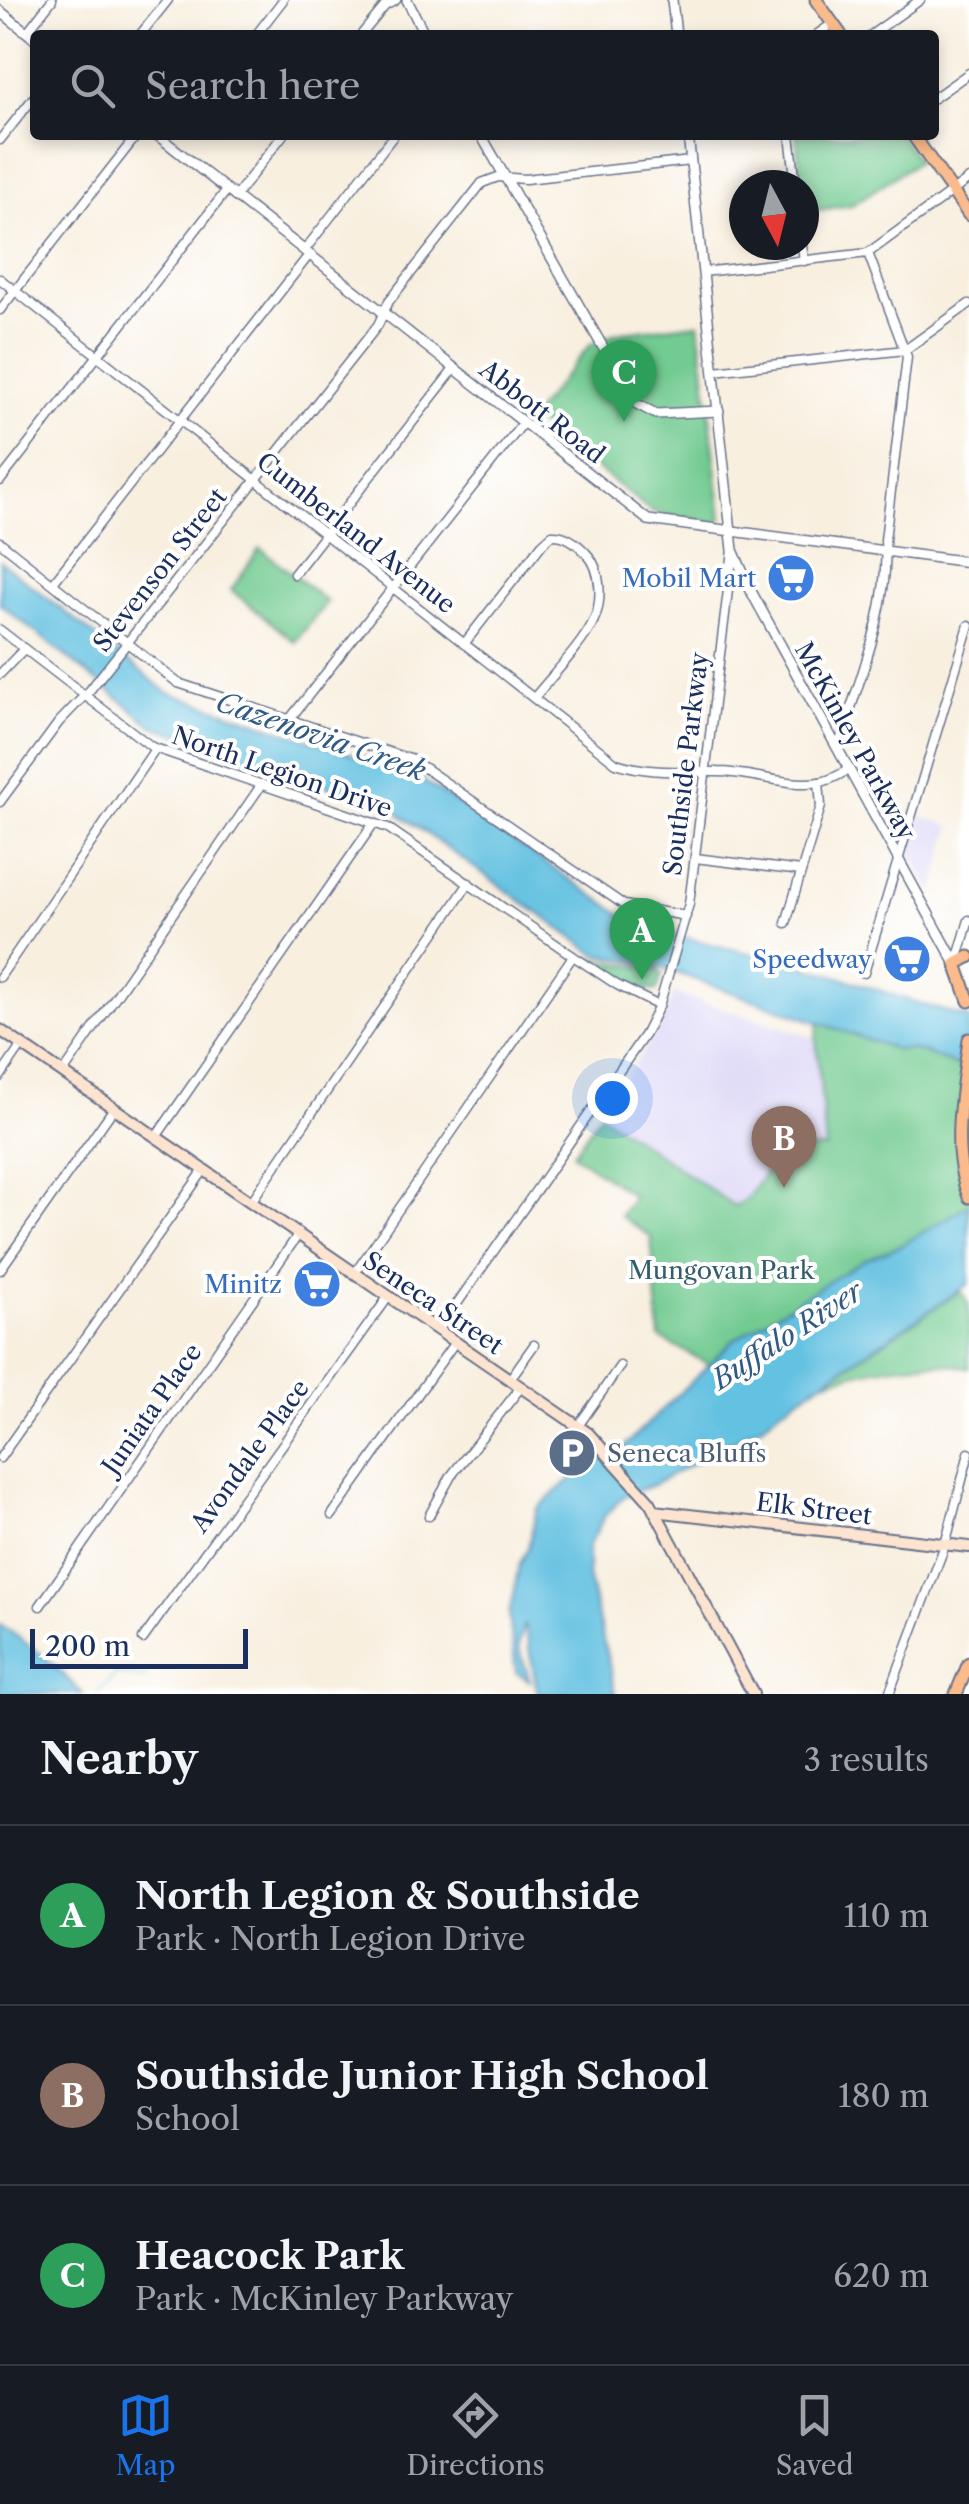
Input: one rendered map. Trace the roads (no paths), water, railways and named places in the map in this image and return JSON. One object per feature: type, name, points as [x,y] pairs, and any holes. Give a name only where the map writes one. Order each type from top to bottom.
[{"type":"main road","points":[[816,0],[837,30]]},
{"type":"main road","points":[[916,140],[969,214]]},
{"type":"main road","points":[[969,957],[956,964],[969,1001]]},
{"type":"main road","name":"Seneca Street","points":[[0,1030],[578,1426],[652,1506],[750,1693]]},
{"type":"main road","points":[[969,1039],[959,1115],[960,1149],[969,1197]]},
{"type":"main road","name":"Elk Street","points":[[652,1506],[969,1547]]},
{"type":"main road","points":[[956,1694],[969,1663]]},
{"type":"street","points":[[34,30],[52,0]]},
{"type":"street","points":[[144,30],[168,0]]},
{"type":"street","points":[[260,30],[283,0]]},
{"type":"street","points":[[365,30],[385,6],[396,0]]},
{"type":"street","points":[[407,0],[423,30]]},
{"type":"street","points":[[672,0],[675,30]]},
{"type":"street","points":[[878,30],[920,0]]},
{"type":"street","points":[[0,11],[30,35]]},
{"type":"street","points":[[823,30],[832,24]]},
{"type":"street","points":[[939,94],[969,72]]},
{"type":"street","points":[[0,140],[30,102]]},
{"type":"street","points":[[0,310],[133,140]]},
{"type":"street","name":"Abbott Road","points":[[163,140],[648,520],[969,562]]},
{"type":"street","points":[[170,145],[174,140]]},
{"type":"street","points":[[0,481],[231,193],[279,140]]},
{"type":"street","points":[[52,584],[390,140]]},
{"type":"street","points":[[484,140],[634,402],[656,414],[719,411]]},
{"type":"street","points":[[689,140],[731,532]]},
{"type":"street","points":[[791,140],[794,170]]},
{"type":"street","points":[[506,178],[691,162]]},
{"type":"street","name":"Stevenson Street","points":[[0,802],[59,722],[88,693],[378,325],[382,313],[482,183],[490,178],[506,178]]},
{"type":"street","points":[[819,259],[868,254],[969,179]]},
{"type":"street","points":[[837,750],[883,600],[908,357],[868,254]]},
{"type":"street","points":[[703,272],[804,260]]},
{"type":"street","name":"Cumberland Avenue","points":[[0,279],[616,763],[655,770],[819,782]]},
{"type":"street","points":[[714,371],[905,350],[969,304]]},
{"type":"street","points":[[294,574],[454,369]]},
{"type":"street","points":[[290,720],[523,423]]},
{"type":"street","name":"McKinley Parkway","points":[[731,532],[748,586],[956,964]]},
{"type":"street","points":[[464,644],[542,544],[552,535],[568,538],[587,554],[596,569],[599,583],[594,621],[534,698]]},
{"type":"street","points":[[0,542],[178,684],[413,760],[624,905],[686,916]]},
{"type":"street","name":"Southside Parkway","points":[[438,1331],[645,1034],[659,1006],[686,916],[734,550]]},
{"type":"street","points":[[864,972],[969,625]]},
{"type":"street","name":"North Legion Drive","points":[[0,630],[156,748],[388,828],[616,985],[659,1006]]},
{"type":"street","points":[[0,674],[24,649]]},
{"type":"street","points":[[0,978],[156,748]]},
{"type":"street","points":[[786,922],[821,806],[819,782],[848,770]]},
{"type":"street","points":[[64,1074],[262,784]]},
{"type":"street","points":[[156,1137],[374,823]]},
{"type":"street","points":[[695,858],[801,871]]},
{"type":"street","points":[[251,1202],[469,884]]},
{"type":"street","points":[[956,964],[969,920]]},
{"type":"street","points":[[355,1274],[573,956]]},
{"type":"street","points":[[0,1076],[22,1045]]},
{"type":"street","points":[[0,1270],[114,1108]]},
{"type":"street","points":[[0,1458],[204,1170]]},
{"type":"street","name":"Juniata Place","points":[[40,1606],[298,1235]]},
{"type":"street","name":"Avondale Place","points":[[143,1640],[388,1296]]},
{"type":"street","points":[[332,1515],[455,1342]]},
{"type":"street","points":[[510,1379],[534,1345]]},
{"type":"street","points":[[578,1426],[620,1366]]},
{"type":"street","points":[[430,1516],[452,1476],[520,1387]]},
{"type":"street","points":[[889,1694],[946,1544],[969,1452]]},
{"type":"water","points":[[0,561],[167,692],[413,774],[626,917],[969,1018],[969,1070],[911,1049],[898,1050],[659,967],[596,954],[392,809],[153,726],[0,604]]},
{"type":"water","points":[[969,1205],[969,1284],[764,1424],[653,1485],[624,1496],[606,1514],[588,1547],[588,1576],[616,1694],[538,1694],[524,1624],[518,1646],[530,1681],[516,1672],[509,1615],[537,1509],[588,1464],[624,1447],[734,1340],[864,1260],[900,1246]]},
{"type":"water","points":[[0,1624],[45,1657],[83,1694],[0,1694]]},
{"type":"waterway","name":"Buffalo River","points":[[97,1694],[116,1674],[147,1678]]},
{"type":"place","name":"Heacock Park","points":[[624,422]]},
{"type":"place","name":"Mobil Mart","points":[[791,578]]},
{"type":"place","name":"Speedway","points":[[907,959]]},
{"type":"place","name":"North Legion & Southside","points":[[642,980]]},
{"type":"place","name":"Southside Junior High School","points":[[784,1188]]},
{"type":"place","name":"Minitz","points":[[317,1284]]},
{"type":"place","name":"Seneca Bluffs","points":[[572,1453]]},
{"type":"water label","name":"Cazenovia Creek","points":[[321,736]]},
{"type":"park label","name":"Mungovan Park","points":[[721,1270]]}]
